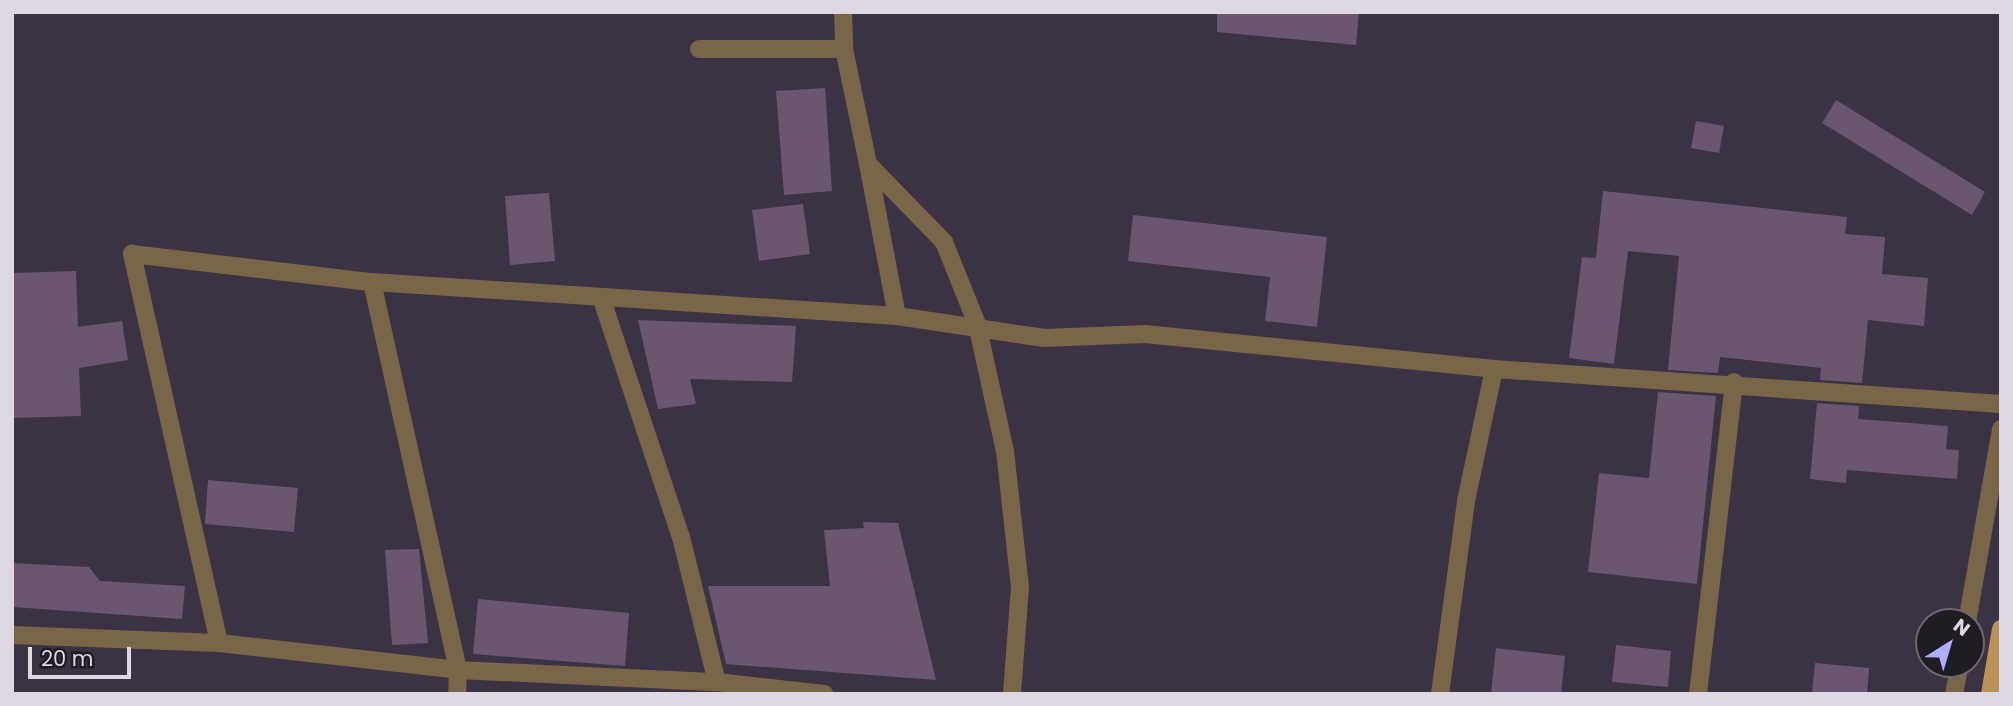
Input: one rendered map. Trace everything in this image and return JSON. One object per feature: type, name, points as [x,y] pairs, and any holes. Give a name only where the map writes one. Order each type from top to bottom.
[{"type":"main road","points":[[1990,694],[2001,628]]},
{"type":"street","points":[[844,12],[844,49],[869,164],[897,316]]},
{"type":"street","points":[[699,49],[844,49]]},
{"type":"street","points":[[869,164],[944,242],[977,324],[1005,451],[1020,587],[1012,694]]},
{"type":"street","points":[[219,643],[132,254],[372,282],[602,300],[722,301],[897,316],[977,324],[1044,338],[1145,334],[1494,369],[1734,382],[2001,404]]},
{"type":"street","points":[[372,282],[458,670],[457,694]]},
{"type":"street","points":[[602,300],[681,537],[718,681]]},
{"type":"street","points":[[1440,694],[1466,501],[1494,369]]},
{"type":"street","points":[[1698,694],[1734,382]]},
{"type":"street","points":[[1969,608],[2001,429]]},
{"type":"street","points":[[12,635],[219,643],[458,670],[718,681],[824,694]]},
{"type":"building","points":[[1217,12],[1359,12],[1356,45],[1217,32]]},
{"type":"building","points":[[825,88],[832,191],[784,195],[776,91]]},
{"type":"building","points":[[1836,100],[1985,192],[1972,215],[1822,123]]},
{"type":"building","points":[[1696,121],[1724,126],[1719,153],[1691,148]]},
{"type":"building","points":[[1603,191],[1847,217],[1845,234],[1885,237],[1882,274],[1928,278],[1924,326],[1868,320],[1862,383],[1820,380],[1821,368],[1720,357],[1718,373],[1668,370],[1679,256],[1628,251],[1614,364],[1569,358],[1582,257],[1596,258]]},
{"type":"building","points":[[549,193],[555,261],[510,265],[505,196]]},
{"type":"building","points":[[803,204],[810,254],[759,261],[752,210]]},
{"type":"building","points":[[1133,215],[1327,237],[1317,327],[1265,321],[1270,277],[1128,261]]},
{"type":"building","points":[[76,271],[78,327],[122,321],[128,360],[79,368],[81,416],[12,418],[12,273]]},
{"type":"building","points":[[638,320],[796,326],[792,382],[690,379],[696,404],[658,409]]},
{"type":"building","points":[[1658,392],[1716,396],[1697,584],[1588,572],[1599,473],[1649,478]]},
{"type":"building","points":[[1817,403],[1859,406],[1858,419],[1948,426],[1946,449],[1959,450],[1957,479],[1847,470],[1846,483],[1810,479]]},
{"type":"building","points":[[208,480],[298,488],[294,532],[205,524]]},
{"type":"building","points":[[863,522],[898,523],[936,680],[726,664],[708,586],[830,586],[824,530],[864,528]]},
{"type":"building","points":[[419,549],[428,643],[392,645],[385,550]]},
{"type":"building","points":[[12,563],[89,567],[100,581],[185,586],[182,619],[12,607]]},
{"type":"building","points":[[478,599],[629,613],[625,666],[473,654]]},
{"type":"building","points":[[1616,645],[1671,651],[1668,687],[1612,682]]},
{"type":"building","points":[[1496,648],[1565,656],[1561,694],[1491,694]]},
{"type":"building","points":[[1815,663],[1869,668],[1867,694],[1812,694]]}]
